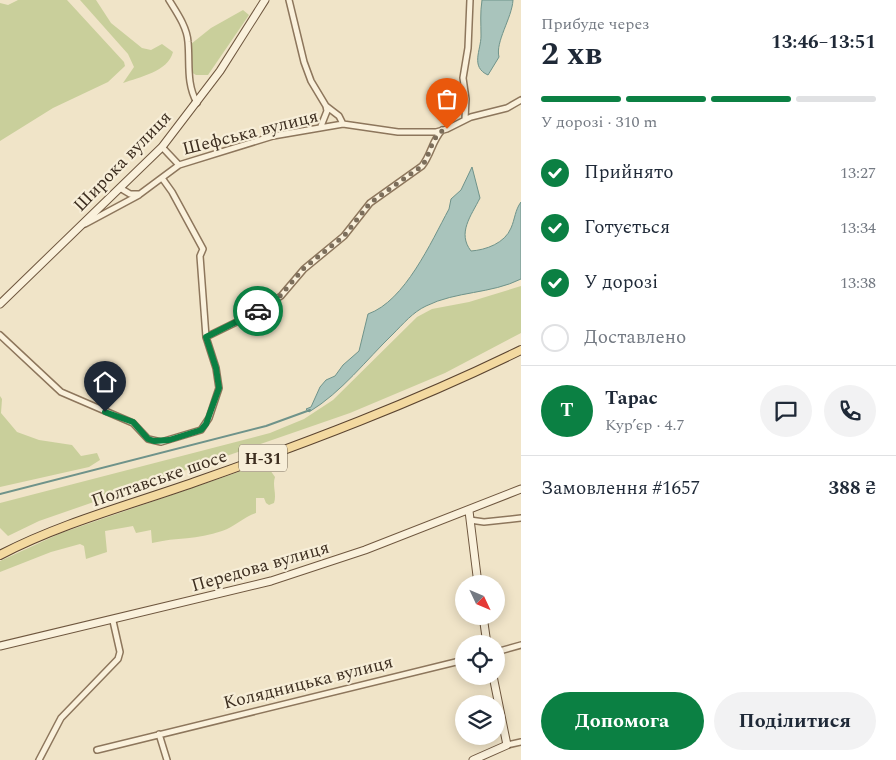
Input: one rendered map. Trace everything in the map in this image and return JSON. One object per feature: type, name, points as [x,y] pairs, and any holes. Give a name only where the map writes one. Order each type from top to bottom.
[{"type":"main road","name":"Полтавське шосе","points":[[0,555],[57,530],[350,426],[416,400],[521,350]]},
{"type":"street","points":[[169,0],[179,16],[188,41],[188,78],[197,103]]},
{"type":"street","name":"Широка вулиця","points":[[0,304],[162,147],[220,71],[265,0]]},
{"type":"street","points":[[289,0],[304,62],[311,81],[326,106],[339,116],[343,124]]},
{"type":"street","points":[[465,119],[463,78],[468,48],[470,0]]},
{"type":"street","points":[[206,337],[253,314],[280,296],[304,268],[344,236],[370,203],[422,166],[428,159],[433,142],[442,130],[465,119],[507,108],[521,100]]},
{"type":"street","points":[[321,126],[327,111],[326,106]]},
{"type":"street","name":"Шефська вулиця","points":[[162,147],[179,165],[273,136],[321,126],[343,124],[398,132],[442,130]]},
{"type":"street","points":[[81,225],[140,194],[179,165]]},
{"type":"street","points":[[0,335],[61,392],[133,422],[148,439],[154,441],[169,440],[201,430],[206,424],[219,388],[216,368],[206,337],[204,289],[200,256],[203,249],[172,192],[162,178]]},
{"type":"street","points":[[120,188],[130,194],[140,194]]},
{"type":"street","name":"Передова вулиця","points":[[0,646],[113,620],[270,580],[365,550],[469,511],[521,488]]},
{"type":"street","points":[[469,511],[477,575]]},
{"type":"street","points":[[470,520],[484,522],[521,518]]},
{"type":"street","points":[[39,760],[62,718],[118,659],[120,652],[113,620]]},
{"type":"street","points":[[505,649],[521,645]]},
{"type":"street","name":"Колядницька вулиця","points":[[97,750],[455,662]]},
{"type":"street","points":[[495,685],[507,745]]},
{"type":"street","points":[[159,734],[167,760]]},
{"type":"street","points":[[473,760],[507,745],[521,742]]},
{"type":"green space","points":[[18,0],[67,0],[124,62],[125,66],[108,82],[53,108],[0,141],[0,3],[8,5]]},
{"type":"green space","points":[[80,0],[96,0],[111,23],[142,48],[151,50],[162,44],[173,52],[170,59],[152,73],[123,83],[134,67],[128,54]]},
{"type":"green space","points":[[243,10],[249,15],[208,75],[196,75],[191,72],[191,44],[211,28]]},
{"type":"green space","points":[[521,286],[521,333],[445,373],[350,413],[39,521],[8,536],[0,528],[0,503],[270,433],[304,419],[333,400],[417,317],[432,309],[469,302]]},
{"type":"green space","points":[[0,396],[2,399],[1,413],[17,432],[39,440],[72,445],[81,456],[97,453],[100,460],[89,467],[0,487]]},
{"type":"green space","points":[[265,463],[275,477],[274,503],[269,505],[264,498],[256,498],[256,513],[227,529],[204,536],[152,543],[151,530],[136,533],[133,526],[105,531],[107,552],[86,559],[84,546],[80,544],[51,552],[0,572],[0,561],[61,533]]},
{"type":"water","points":[[482,0],[513,0],[499,44],[499,57],[488,75],[479,68],[478,63]]},
{"type":"water","points":[[472,167],[480,198],[465,231],[467,244],[471,251],[483,249],[500,242],[508,233],[521,202],[521,279],[510,284],[437,301],[421,309],[404,322],[343,385],[309,412],[306,409],[311,407],[320,387],[326,380],[335,376],[343,365],[359,351],[368,314],[394,297],[416,269],[449,209],[451,199],[461,190]]},
{"type":"waterway","points":[[0,494],[266,426],[310,410]]},
{"type":"way so far","points":[[258,311],[280,296],[292,285],[304,268],[344,236],[370,203],[422,166],[428,159],[436,137],[442,130],[447,129]]},
{"type":"route","points":[[105,412],[133,422],[148,439],[154,441],[161,442],[201,430],[209,418],[219,388],[216,368],[206,337],[258,311]]}]
